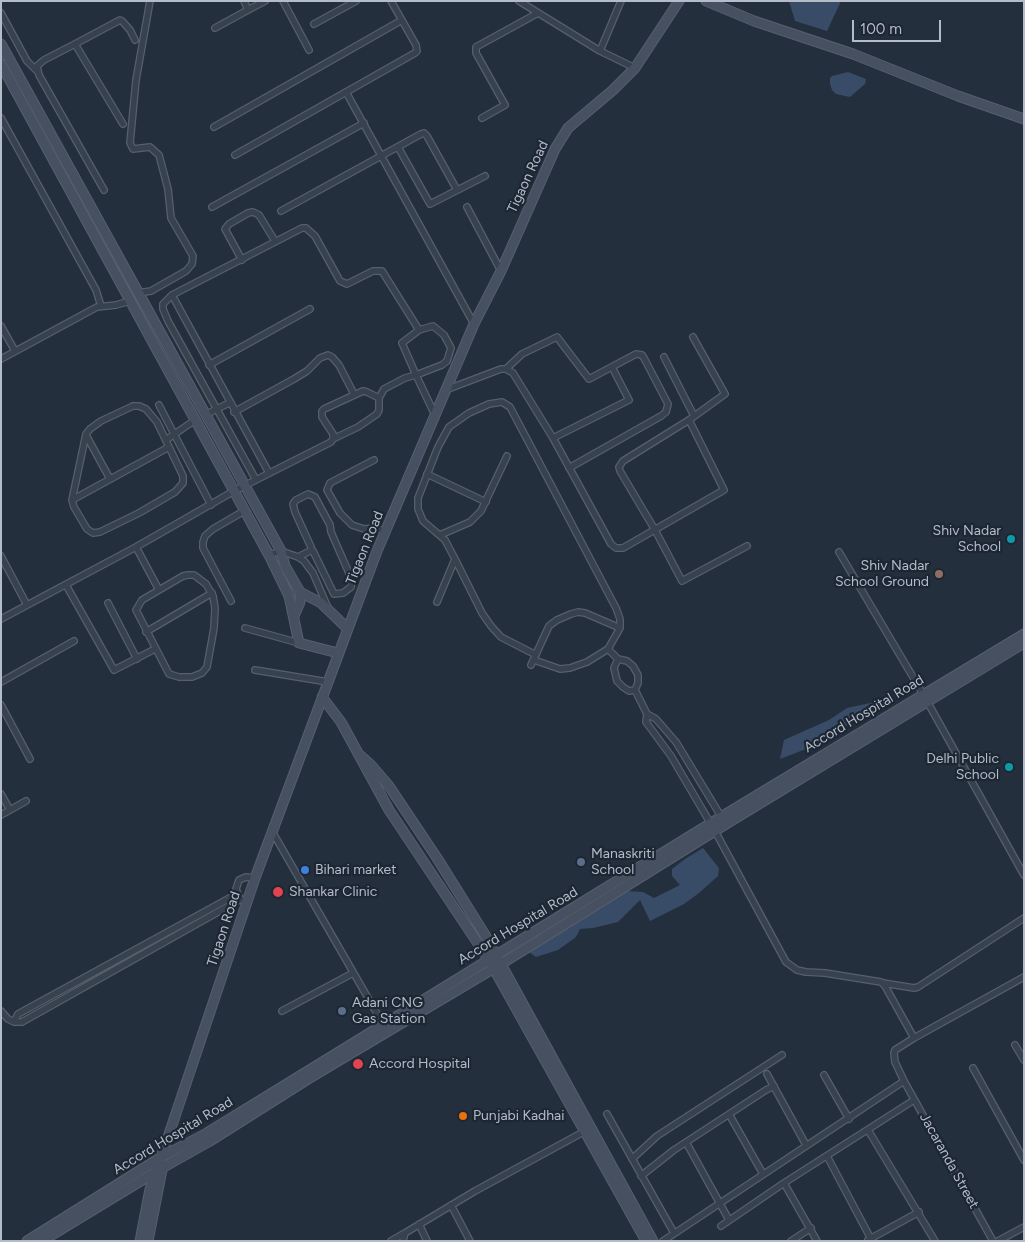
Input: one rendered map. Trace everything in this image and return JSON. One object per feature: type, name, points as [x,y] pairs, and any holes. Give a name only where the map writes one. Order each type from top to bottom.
[{"type":"street","points":[[138,293],[151,291],[186,271],[192,264],[193,256],[171,218],[168,189],[160,155],[150,147],[133,149],[130,143],[136,80],[150,1]]},
{"type":"street","points":[[244,1],[248,10]]},
{"type":"street","points":[[215,28],[264,1]]},
{"type":"street","points":[[283,1],[309,50]]},
{"type":"street","points":[[314,24],[356,1]]},
{"type":"street","points":[[235,155],[415,53],[417,51],[416,45],[391,1]]},
{"type":"street","points":[[519,1],[600,51],[635,68]]},
{"type":"street","points":[[600,51],[621,1]]},
{"type":"street","name":"Tigaon Road","points":[[161,1161],[223,977],[242,898],[255,878],[347,628],[474,324],[501,271],[555,149],[568,128],[613,90],[635,68],[679,1]]},
{"type":"street","points":[[706,1],[754,21],[853,54],[958,96],[1024,119]]},
{"type":"street","points":[[1,13],[27,61],[37,70],[104,190]]},
{"type":"street","points":[[482,118],[505,105],[476,53],[476,47],[538,13]]},
{"type":"street","points":[[37,70],[39,63],[120,20],[130,30],[135,40]]},
{"type":"street","points":[[214,127],[402,20]]},
{"type":"street","points":[[1,44],[281,551],[285,566],[300,592],[300,602],[294,616]]},
{"type":"street","points":[[75,44],[123,124]]},
{"type":"street","points":[[1,64],[269,555],[289,596],[300,642]]},
{"type":"street","points":[[346,92],[474,324]]},
{"type":"street","points":[[1,118],[96,290],[101,306]]},
{"type":"street","points":[[212,207],[364,123]]},
{"type":"street","points":[[281,211],[421,134],[426,134],[457,190]]},
{"type":"street","points":[[398,147],[430,204],[485,176]]},
{"type":"street","points":[[466,207],[501,271]]},
{"type":"street","points":[[242,260],[226,229],[229,224],[248,213],[253,212],[259,215],[275,241]]},
{"type":"street","points":[[256,480],[164,313],[163,304],[172,296],[275,241],[296,230],[306,228],[315,236],[335,273],[344,283],[358,279],[373,271],[382,271],[419,330]]},
{"type":"street","points":[[172,296],[269,473]]},
{"type":"street","points":[[1,359],[101,306],[116,305],[130,301]]},
{"type":"street","points":[[209,365],[310,309]]},
{"type":"street","points":[[1,326],[15,351]]},
{"type":"street","points":[[1,619],[136,547],[234,491],[358,427],[377,414],[379,398],[384,389],[405,378],[416,375],[442,365],[449,356],[451,348],[449,341],[439,328],[434,326],[419,330],[402,343],[416,375],[435,415]]},
{"type":"street","points":[[506,369],[522,354],[557,337],[587,378],[591,378],[636,354],[642,355],[668,404],[666,412],[569,468]]},
{"type":"street","points":[[693,337],[724,394],[689,420],[623,461],[619,468],[682,581],[747,546]]},
{"type":"street","points":[[234,412],[294,379],[307,371],[320,358],[328,355],[339,365],[354,394]]},
{"type":"street","points":[[664,357],[694,416]]},
{"type":"street","points":[[553,438],[629,400],[612,367]]},
{"type":"street","points":[[448,389],[500,369],[506,369],[513,373],[553,438],[611,544],[616,548],[623,548],[724,490],[689,420]]},
{"type":"street","points":[[333,439],[331,430],[322,417],[322,411],[354,394],[367,392],[379,398]]},
{"type":"street","points":[[497,402],[507,404],[616,608],[620,619],[620,628],[608,649],[587,662],[570,668],[560,669],[534,660],[502,637],[491,626],[478,606],[448,544],[423,521],[418,508],[418,498],[427,474],[449,427],[458,419],[489,404],[497,402]]},
{"type":"street","points":[[205,415],[229,403]]},
{"type":"street","points":[[159,405],[211,505]]},
{"type":"street","points":[[139,406],[152,415],[166,440],[183,476],[183,483],[175,492],[139,513],[100,532],[93,533],[87,529],[77,514],[72,500],[86,434],[90,429],[126,408],[139,406]]},
{"type":"street","points":[[166,440],[195,420]]},
{"type":"street","points":[[86,434],[110,479]]},
{"type":"street","points":[[72,500],[169,447]]},
{"type":"street","points":[[440,535],[474,520],[486,502],[508,456]]},
{"type":"street","points":[[374,460],[330,483],[327,490],[340,513],[352,525],[364,529],[376,528],[386,532]]},
{"type":"street","points":[[427,474],[486,502]]},
{"type":"street","points":[[308,494],[315,497],[330,525],[331,532],[352,580],[351,587],[343,593],[334,594],[311,549],[293,504],[296,500],[308,494]]},
{"type":"street","points":[[231,601],[203,548],[203,542],[205,536],[213,529],[244,511]]},
{"type":"street","points":[[136,547],[159,590]]},
{"type":"street","points":[[298,557],[311,549]]},
{"type":"street","points":[[269,555],[281,551],[298,557],[309,566],[329,610]]},
{"type":"street","points":[[839,552],[925,698],[1024,876]]},
{"type":"street","points":[[1,556],[27,605]]},
{"type":"street","points":[[437,602],[455,560]]},
{"type":"street","points":[[194,575],[206,584],[212,593],[215,608],[214,628],[207,668],[192,678],[169,674],[136,610],[142,600],[159,590],[183,576],[194,575]]},
{"type":"street","points":[[66,584],[114,670],[155,649]]},
{"type":"street","points":[[300,592],[321,603],[347,628]]},
{"type":"street","points":[[146,632],[212,593]]},
{"type":"street","points":[[108,603],[137,658]]},
{"type":"street","points":[[534,660],[549,626],[575,613],[585,613],[620,628]]},
{"type":"street","points":[[244,628],[338,653]]},
{"type":"street","name":"Accord Hospital Road","points":[[27,1241],[383,1024],[495,962],[925,698],[1024,634]]},
{"type":"street","points":[[1,682],[74,641]]},
{"type":"street","points":[[925,698],[1024,643]]},
{"type":"street","points":[[608,649],[618,659],[627,661],[633,666],[638,675],[638,683],[635,690],[647,714],[646,722],[671,756],[713,827],[786,962],[797,970],[914,988],[1024,918]]},
{"type":"street","points":[[618,659],[614,668],[617,681],[623,687],[635,690]]},
{"type":"street","points":[[255,670],[328,682]]},
{"type":"street","points":[[322,697],[334,712],[389,810],[495,962]]},
{"type":"street","points":[[1,705],[30,759]]},
{"type":"street","points":[[647,714],[656,719],[676,742],[723,821]]},
{"type":"street","points":[[358,753],[389,786],[437,858],[588,1130],[646,1241]]},
{"type":"street","points":[[1,794],[10,810]]},
{"type":"street","points":[[1,815],[26,801]]},
{"type":"street","points":[[273,833],[383,1024]]},
{"type":"street","points":[[1,1011],[8,1019],[14,1022],[18,1014],[242,898],[236,889],[239,880],[246,877],[255,878]]},
{"type":"street","points":[[42,1241],[161,1161],[210,1141],[495,962]]},
{"type":"street","points":[[282,1011],[353,973]]},
{"type":"street","points":[[883,984],[914,1038],[1024,977]]},
{"type":"street","name":"Jacaranda Street","points":[[914,1038],[895,1050],[895,1062],[992,1240]]},
{"type":"street","points":[[1015,1045],[1024,1060]]},
{"type":"street","points":[[632,1159],[657,1136],[782,1055]]},
{"type":"street","points":[[973,1068],[1024,1160]]},
{"type":"street","points":[[767,1074],[806,1145]]},
{"type":"street","points":[[824,1075],[850,1119]]},
{"type":"street","points":[[663,1241],[806,1145],[850,1119],[904,1081]]},
{"type":"street","points":[[641,1176],[686,1142],[774,1086]]},
{"type":"street","points":[[721,1226],[784,1182],[914,1100]]},
{"type":"street","points":[[607,1114],[674,1233]]},
{"type":"street","points":[[730,1114],[763,1174]]},
{"type":"street","points":[[391,1241],[451,1205],[588,1130]]},
{"type":"street","points":[[588,1130],[653,1241]]},
{"type":"street","points":[[868,1130],[935,1241]]},
{"type":"street","points":[[686,1142],[729,1220]]},
{"type":"street","points":[[827,1156],[869,1240],[919,1212]]},
{"type":"street","points":[[140,1241],[150,1189],[161,1161]]},
{"type":"street","points":[[148,1241],[161,1161]]},
{"type":"street","points":[[784,1182],[817,1241]]},
{"type":"street","points":[[451,1205],[470,1241]]},
{"type":"street","points":[[419,1224],[427,1241]]},
{"type":"street","points":[[992,1240],[1024,1227]]},
{"type":"street","points":[[791,1241],[810,1228]]},
{"type":"street","points":[[403,1241],[405,1233]]},
{"type":"water","points":[[789,1],[841,1],[827,31],[795,21]]},
{"type":"water","points":[[848,72],[866,79],[865,84],[850,97],[836,94],[830,84],[832,76]]},
{"type":"water","points":[[894,698],[882,708],[858,716],[838,735],[823,735],[806,749],[780,759],[784,740],[829,720],[847,708]]},
{"type":"water","points":[[703,848],[719,868],[718,876],[684,904],[650,921],[640,900],[618,922],[580,929],[576,937],[558,950],[536,957],[529,952],[627,891],[643,892],[654,898],[680,885],[672,876],[672,869]]},
{"type":"place","name":"Shiv Nadar School","points":[[1011,539]]},
{"type":"place","name":"Shiv Nadar School Ground","points":[[939,574]]},
{"type":"place","name":"Delhi Public School","points":[[1009,767]]},
{"type":"place","name":"Manaskriti School","points":[[581,862]]},
{"type":"place","name":"Bihari market","points":[[305,870]]},
{"type":"place","name":"Shankar Clinic","points":[[278,892]]},
{"type":"place","name":"Adani CNG Gas Station","points":[[342,1011]]},
{"type":"place","name":"Accord Hospital","points":[[358,1064]]},
{"type":"place","name":"Punjabi Kadhai","points":[[463,1116]]}]
